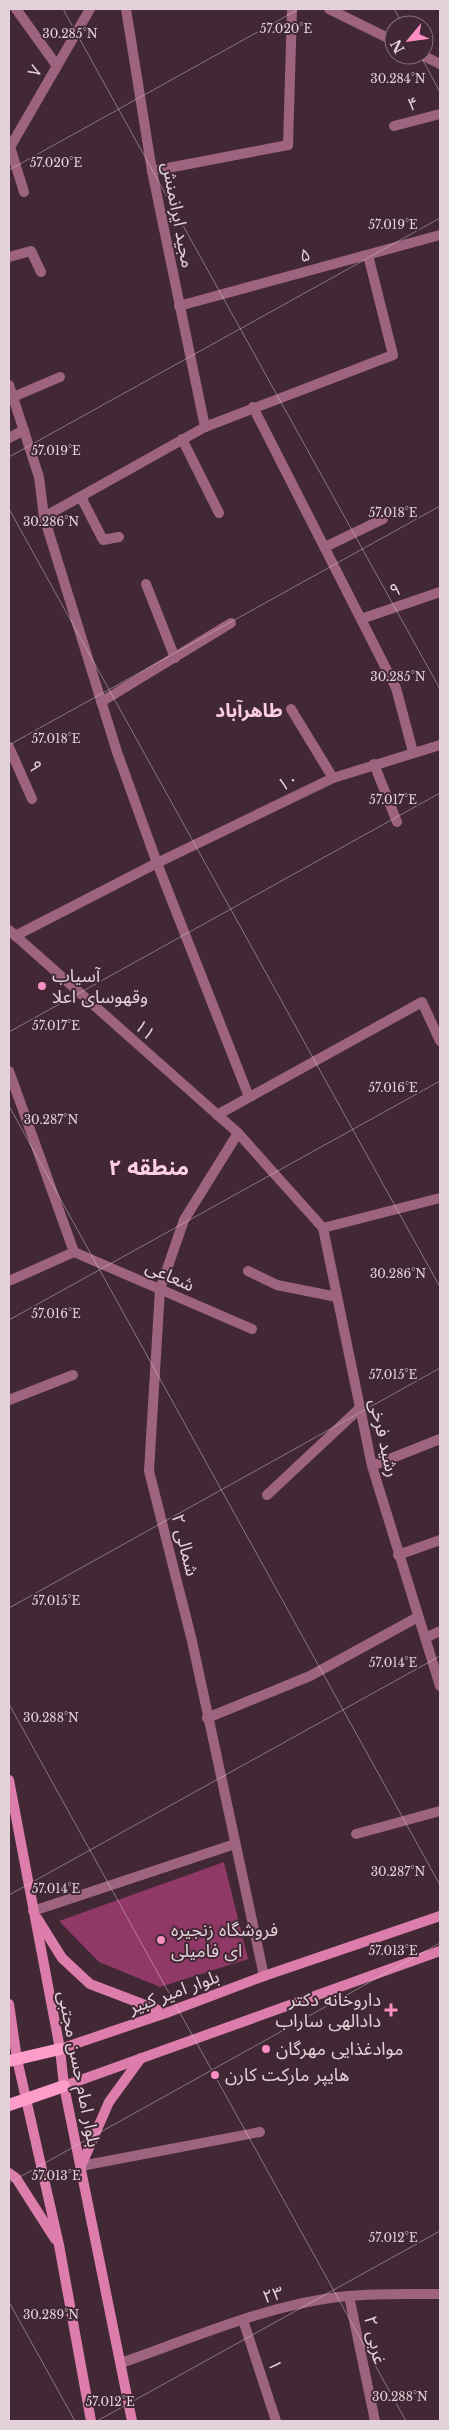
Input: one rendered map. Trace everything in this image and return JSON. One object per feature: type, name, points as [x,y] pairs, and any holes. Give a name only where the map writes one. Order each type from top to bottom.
[{"type":"main road","name":"بلوار امام حسن مجتبی","points":[[9,1780],[60,2049],[64,2086],[132,2421]]},
{"type":"main road","points":[[33,1911],[62,1958],[90,1984],[166,2013]]},
{"type":"main road","name":"بلوار امیر کبیر","points":[[60,2049],[166,2013],[264,1976],[440,1916]]},
{"type":"main road","points":[[9,2104],[440,1951]]},
{"type":"main road","points":[[9,2004],[13,2060],[27,2098],[59,2245],[91,2421]]},
{"type":"main road","points":[[13,2060],[60,2049]]},
{"type":"main road","points":[[81,2166],[109,2102],[142,2058]]},
{"type":"main road","points":[[9,2173],[16,2178],[59,2245]]},
{"type":"street","points":[[16,9],[57,66]]},
{"type":"street","name":"۷","points":[[9,148],[90,9]]},
{"type":"street","name":"مجید ایرانمنش","points":[[126,9],[152,171],[179,306],[206,426]]},
{"type":"street","points":[[152,171],[288,145],[292,9]]},
{"type":"street","points":[[329,9],[384,36]]},
{"type":"street","name":"۴","points":[[394,126],[440,114]]},
{"type":"street","points":[[9,148],[24,192]]},
{"type":"street","name":"۵","points":[[179,306],[440,235]]},
{"type":"street","points":[[9,257],[31,251],[41,272]]},
{"type":"street","points":[[44,517],[206,426],[393,356],[368,255]]},
{"type":"street","points":[[13,397],[60,377]]},
{"type":"street","points":[[9,385],[39,477],[44,517],[101,702],[156,863],[249,1097]]},
{"type":"street","points":[[254,407],[396,688],[413,752]]},
{"type":"street","points":[[9,438],[24,430]]},
{"type":"street","points":[[182,439],[219,513]]},
{"type":"street","points":[[81,497],[103,540],[119,537]]},
{"type":"street","points":[[325,547],[384,519]]},
{"type":"street","points":[[146,584],[174,658]]},
{"type":"street","name":"۹","points":[[361,619],[440,592]]},
{"type":"street","points":[[101,702],[232,623]]},
{"type":"street","points":[[291,709],[334,778]]},
{"type":"street","name":"۱۰","points":[[12,933],[334,778],[440,745]]},
{"type":"street","name":"۹","points":[[9,747],[32,799]]},
{"type":"street","points":[[374,764],[397,822]]},
{"type":"street","name":"۱۱","points":[[12,933],[238,1134]]},
{"type":"street","points":[[217,1115],[422,1002],[440,1041]]},
{"type":"street","points":[[9,1071],[74,1252],[9,1281]]},
{"type":"street","points":[[238,1134],[323,1228],[440,1198]]},
{"type":"street","name":"۲ شمالی","points":[[238,1134],[184,1220],[160,1289],[150,1472],[192,1641],[207,1718],[264,1976]]},
{"type":"street","name":"رشید فرخی","points":[[323,1228],[372,1466],[440,1686]]},
{"type":"street","name":"شعاعی","points":[[74,1252],[252,1330]]},
{"type":"street","points":[[248,1271],[277,1284],[337,1297]]},
{"type":"street","points":[[9,1400],[74,1375]]},
{"type":"street","points":[[266,1495],[360,1408]]},
{"type":"street","points":[[372,1466],[440,1439]]},
{"type":"street","points":[[398,1555],[440,1540]]},
{"type":"street","points":[[207,1718],[310,1676],[418,1618]]},
{"type":"street","points":[[425,1638],[440,1632]]},
{"type":"street","points":[[356,1834],[440,1811]]},
{"type":"street","points":[[33,1911],[235,1844]]},
{"type":"street","points":[[81,2166],[260,2132]]},
{"type":"street","name":"۲۳","points":[[121,2363],[243,2320],[310,2302],[349,2296],[440,2294]]},
{"type":"street","name":"۲ غربی","points":[[349,2296],[375,2421]]},
{"type":"street","name":"۱","points":[[243,2320],[276,2421]]},
{"type":"building","name":"فروشگاه زنجیره ای فامیلی","points":[[224,1862],[248,1959],[160,1987],[99,1962],[59,1921]]},
{"type":"place","name":"آسیاب وقهوسای اعلا","points":[[42,986]]},
{"type":"place","name":"فروشگاه زنجیره ای فامیلی","points":[[161,1940]]},
{"type":"place","name":"داروخانه دکتر دادالهی ساراب","points":[[391,2010]]},
{"type":"place","name":"موادغذایی مهرگان","points":[[266,2049]]},
{"type":"place","name":"هایپر مارکت کارن","points":[[215,2075]]},
{"type":"district","name":"طاهرآباد","points":[[249,710]]},
{"type":"district","name":"منطقه ۲","points":[[149,1167]]}]
